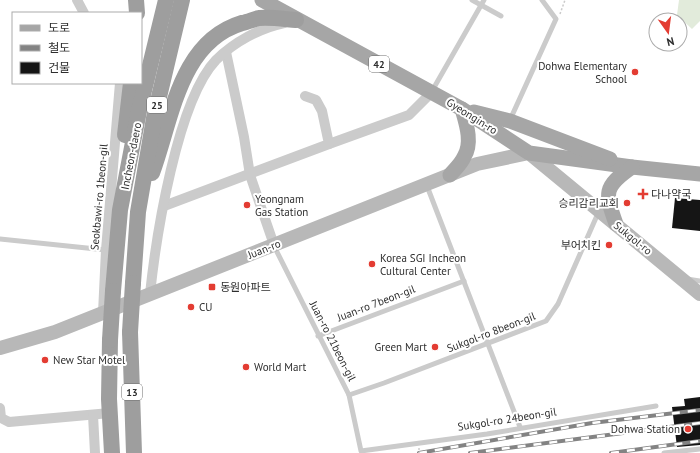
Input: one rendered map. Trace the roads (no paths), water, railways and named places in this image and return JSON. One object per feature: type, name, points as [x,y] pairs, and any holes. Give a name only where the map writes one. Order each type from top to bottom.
[{"type":"highway","points":[[136,0],[137,12]]},
{"type":"highway","name":"Incheon-daero","points":[[110,413],[110,340],[120,210],[139,111],[166,0]]},
{"type":"highway","name":"Incheon-daero","points":[[134,453],[130,332],[138,212],[154,118],[182,0]]},
{"type":"highway","points":[[138,212],[180,88],[190,64],[208,41],[230,27],[259,18],[296,20]]},
{"type":"highway","points":[[120,210],[123,151],[131,84]]},
{"type":"highway","name":"13","points":[[110,413],[112,453]]},
{"type":"main road","name":"Gyeongin-ro","points":[[262,0],[296,20],[462,108],[529,152],[632,167],[700,174]]},
{"type":"main road","points":[[462,108],[510,121],[632,167]]},
{"type":"main road","points":[[450,175],[465,157],[467,146],[468,130],[462,108]]},
{"type":"main road","name":"Juan-ro","points":[[0,348],[55,332],[477,164],[529,152]]},
{"type":"main road","name":"Sukgol-ro","points":[[529,152],[700,294]]},
{"type":"main road","points":[[616,224],[607,200],[610,189],[617,177],[632,167]]},
{"type":"street","points":[[77,0],[83,12]]},
{"type":"street","points":[[150,294],[154,253],[175,157],[194,98],[207,73],[215,61],[237,44],[272,25],[296,20]]},
{"type":"street","points":[[226,52],[244,137],[250,175],[274,245]]},
{"type":"street","name":"Seokbawi-ro 1beon-gil","points":[[103,313],[106,250],[120,84]]},
{"type":"street","points":[[164,206],[409,115],[432,92]]},
{"type":"street","points":[[305,96],[316,100],[322,111],[329,144]]},
{"type":"street","points":[[0,408],[1,418],[9,422],[110,413]]},
{"type":"street","points":[[93,415],[95,453]]},
{"type":"lane","points":[[472,0],[483,2],[501,16]]},
{"type":"lane","points":[[510,121],[556,19],[542,0]]},
{"type":"lane","points":[[432,92],[483,2]]},
{"type":"lane","points":[[426,184],[520,427]]},
{"type":"lane","name":"Sukgol-ro 8beon-gil","points":[[349,395],[540,325],[552,315],[599,210]]},
{"type":"lane","points":[[0,239],[106,250]]},
{"type":"lane","name":"Juan-ro 21beon-gil","points":[[274,245],[318,336],[349,395],[361,451]]},
{"type":"lane","points":[[682,278],[700,281]]},
{"type":"lane","name":"Juan-ro 7beon-gil","points":[[318,336],[464,281]]},
{"type":"lane","name":"Sukgol-ro 24beon-gil","points":[[361,451],[487,434],[520,427],[656,406]]},
{"type":"lane","points":[[666,453],[700,449]]},
{"type":"railway","points":[[419,453],[592,423],[700,410]]},
{"type":"railway","points":[[470,453],[700,423]]},
{"type":"railway","points":[[611,453],[700,441]]},
{"type":"place","name":"Dohwa Elementary School","points":[[635,72]]},
{"type":"place","name":"다나약국","points":[[643,194]]},
{"type":"place","name":"승리감리교회","points":[[627,203]]},
{"type":"place","name":"Yeongnam Gas Station","points":[[247,205]]},
{"type":"place","name":"부어치킨","points":[[609,245]]},
{"type":"place","name":"Korea SGI Incheon Cultural Center","points":[[372,264]]},
{"type":"place","name":"동원아파트","points":[[212,287]]},
{"type":"place","name":"CU","points":[[191,307]]},
{"type":"place","name":"Green Mart","points":[[435,347]]},
{"type":"place","name":"New Star Motel","points":[[45,360]]},
{"type":"place","name":"World Mart","points":[[246,367]]},
{"type":"place","name":"Dohwa Station","points":[[688,429]]}]
